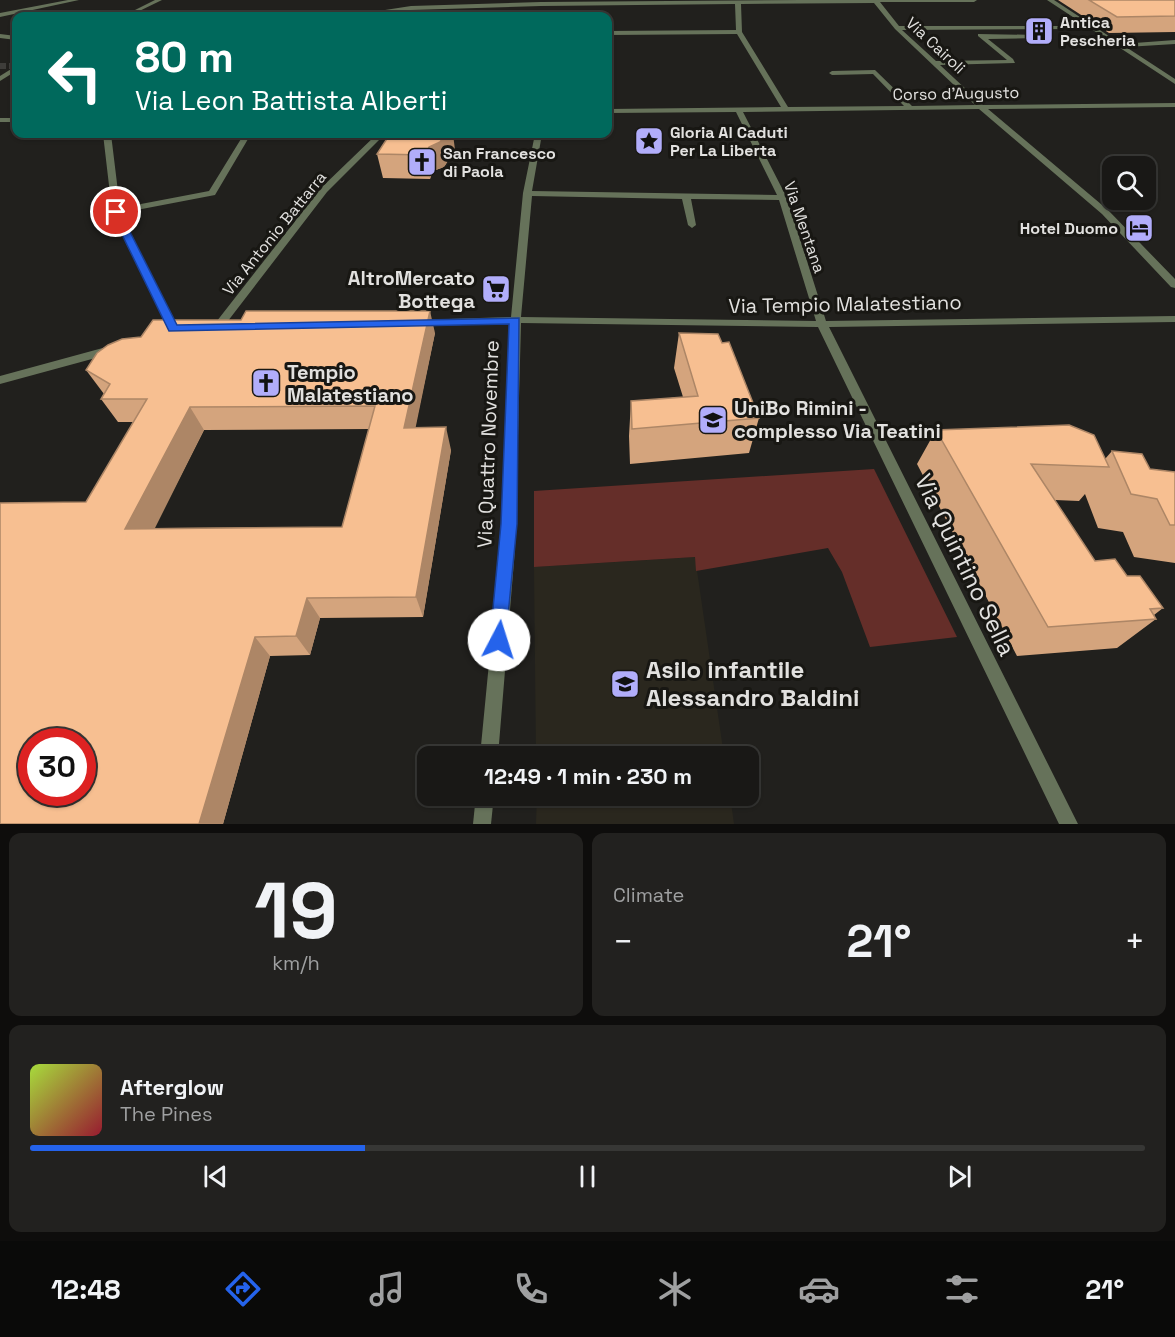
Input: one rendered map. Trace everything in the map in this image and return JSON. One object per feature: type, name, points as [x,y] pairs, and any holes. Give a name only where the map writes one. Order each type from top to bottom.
[{"type":"street","points":[[15,12],[76,0]]},
{"type":"street","points":[[134,12],[159,0]]},
{"type":"street","points":[[394,10],[401,0]]},
{"type":"street","name":"Via Cairoli","points":[[875,0],[897,28],[937,63],[981,107],[1106,212],[1175,285]]},
{"type":"street","points":[[379,12],[433,7],[974,0]]},
{"type":"street","points":[[1050,0],[1175,82]]},
{"type":"street","points":[[738,2],[739,32],[785,108]]},
{"type":"street","points":[[432,12],[433,7]]},
{"type":"street","points":[[897,28],[1083,27]]},
{"type":"street","points":[[937,63],[1013,62],[973,28]]},
{"type":"street","points":[[612,33],[739,32]]},
{"type":"street","points":[[1061,35],[1095,35]]},
{"type":"street","points":[[983,37],[1050,36]]},
{"type":"street","points":[[1120,46],[1175,42]]},
{"type":"street","points":[[832,73],[874,72],[909,107]]},
{"type":"street","name":"Corso d'Augusto","points":[[612,111],[1175,105]]},
{"type":"street","name":"Via Mentana","points":[[738,109],[783,198],[822,324]]},
{"type":"street","points":[[107,138],[116,212],[174,330]]},
{"type":"street","points":[[116,212],[212,193],[245,138]]},
{"type":"street","name":"Via Antonio Battarra","points":[[229,327],[211,328],[324,190],[377,138]]},
{"type":"street","name":"Via Quattro Novembre","points":[[490,746],[509,524],[515,320],[527,193],[537,138]]},
{"type":"street","points":[[527,193],[783,198]]},
{"type":"street","points":[[686,196],[692,225]]},
{"type":"street","name":"Via Tempio Malatestiano","points":[[408,323],[515,320],[822,324],[1175,319]]},
{"type":"street","name":"Via Quintino Sella","points":[[822,324],[1070,824]]},
{"type":"street","points":[[0,380],[122,347]]},
{"type":"street","points":[[483,824],[484,806]]},
{"type":"shaded area","points":[[874,469],[957,637],[870,647],[842,572],[828,548],[696,571],[695,557],[534,567],[534,491]]},
{"type":"shaded area","name":"Asilo infantile Alessandro Baldini","points":[[695,557],[723,746],[536,746],[534,567]]},
{"type":"shaded area","points":[[537,806],[732,806],[734,824],[536,824]]},
{"type":"building","points":[[1089,0],[1175,0],[1175,16],[1117,17]]},
{"type":"building","points":[[387,138],[443,138],[429,147],[426,155],[377,154]]},
{"type":"building","points":[[246,311],[430,311],[404,428],[446,427],[416,597],[307,598],[296,636],[255,637],[199,824],[0,824],[0,503],[86,502],[147,399],[101,399],[110,384],[86,370],[97,353],[122,339],[141,337],[153,320],[241,320]],"holes":[[[375,406],[342,527],[125,529],[190,407]]]},
{"type":"building","points":[[679,333],[718,334],[722,343],[729,342],[759,418],[632,429],[631,401],[698,396]]},
{"type":"building","points":[[1069,425],[1094,435],[1109,467],[1031,464],[1095,561],[1115,559],[1127,576],[1140,576],[1163,608],[1150,609],[1156,619],[1048,627],[936,430]]},
{"type":"building","points":[[1112,451],[1142,454],[1150,469],[1175,472],[1175,525],[1170,525],[1157,499],[1131,494]]},
{"type":"tunnel","points":[[0,66],[12,66]]},
{"type":"place","name":"Antica Pescheria","points":[[1039,31]]},
{"type":"place","name":"Gloria Al Caduti Per La Liberta","points":[[649,141]]},
{"type":"place","name":"San Francesco di Paola","points":[[422,162]]},
{"type":"place","name":"Hotel Duomo","points":[[1139,228]]},
{"type":"place","name":"AltroMercato Bottega","points":[[496,289]]},
{"type":"place","name":"Tempio Malatestiano","points":[[266,383]]},
{"type":"place","name":"UniBo Rimini - complesso Via Teatini","points":[[713,420]]},
{"type":"place","name":"Asilo infantile Alessandro Baldini","points":[[625,684]]},
{"type":"route","points":[[116,212],[173,329],[515,320],[509,524],[499,640]]}]
